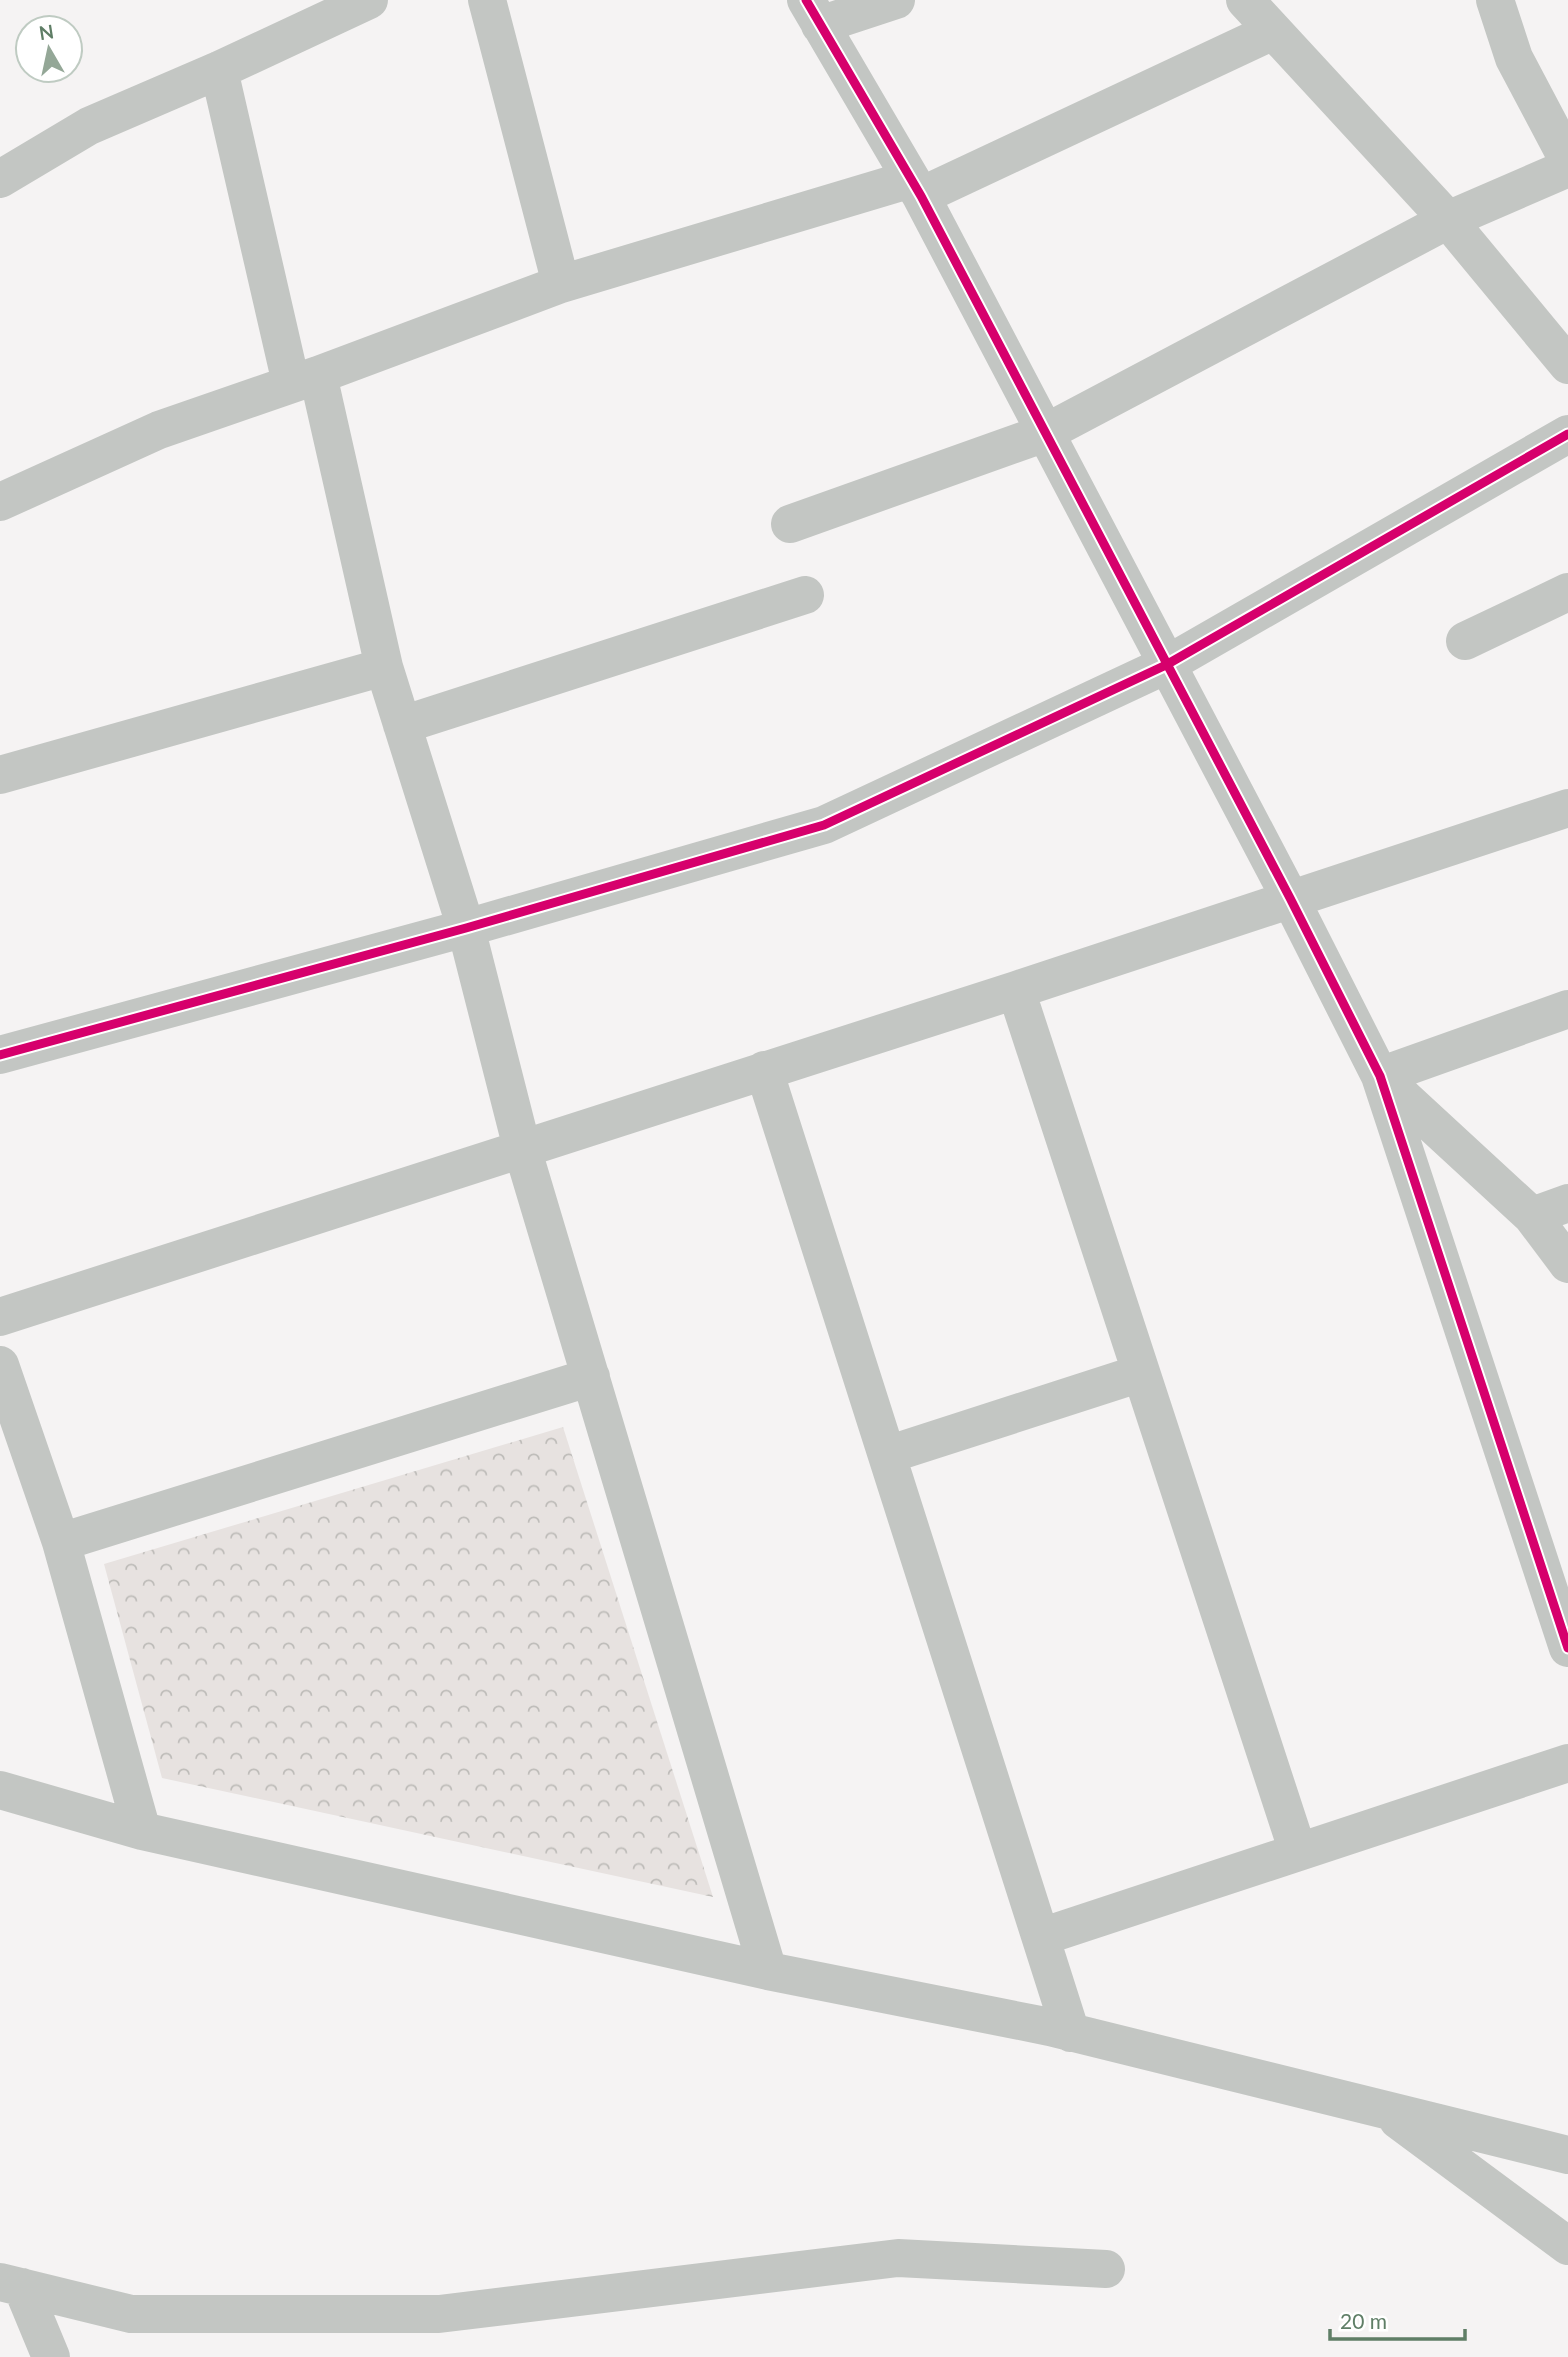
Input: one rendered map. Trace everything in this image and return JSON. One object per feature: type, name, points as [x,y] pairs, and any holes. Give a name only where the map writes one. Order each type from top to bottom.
[{"type":"street","points":[[0,179],[89,125],[219,70],[369,0]]},
{"type":"street","points":[[487,0],[561,284]]},
{"type":"street","points":[[896,0],[813,12],[916,187],[1290,898],[1380,1076],[1560,1594],[1568,1648]]},
{"type":"street","points":[[1245,0],[1448,220],[1568,365]]},
{"type":"street","points":[[1495,0],[1514,58],[1568,160]]},
{"type":"street","points":[[0,502],[159,430],[561,284],[916,187],[1273,31]]},
{"type":"street","points":[[219,70],[384,667],[466,928],[522,1148],[768,1971]]},
{"type":"street","points":[[790,524],[1045,433],[1448,220],[1568,168]]},
{"type":"street","points":[[0,1055],[466,928],[824,825],[1166,665],[1568,434]]},
{"type":"street","points":[[1465,641],[1568,592]]},
{"type":"street","points":[[402,725],[805,595]]},
{"type":"street","points":[[0,775],[384,667]]},
{"type":"street","points":[[0,1317],[1016,990],[1568,808]]},
{"type":"street","points":[[1016,990],[1298,1852]]},
{"type":"street","points":[[1380,1076],[1568,1009]]},
{"type":"street","points":[[764,1070],[1071,2033]]},
{"type":"street","points":[[1380,1076],[1532,1216],[1568,1264]]},
{"type":"street","points":[[1532,1216],[1568,1203]]},
{"type":"street","points":[[0,1366],[61,1542],[142,1831]]},
{"type":"street","points":[[887,1455],[1141,1373]]},
{"type":"street","points":[[61,1542],[591,1377]]},
{"type":"street","points":[[1041,1937],[1568,1763]]},
{"type":"street","points":[[0,1790],[142,1831],[768,1971],[1071,2033],[1568,2155]]},
{"type":"street","points":[[1384,2109],[1568,2245]]},
{"type":"street","points":[[11,2284],[131,2314],[439,2314],[898,2258],[1106,2269]]},
{"type":"street","points":[[11,2284],[51,2357]]},
{"type":"green space","points":[[563,1427],[713,1897],[162,1778],[104,1564]]},
{"type":"cycle path","points":[[806,0],[921,196],[1290,898],[1380,1076],[1568,1648]]},
{"type":"cycle path","points":[[0,1055],[466,928],[824,825],[1166,665],[1568,434]]}]
